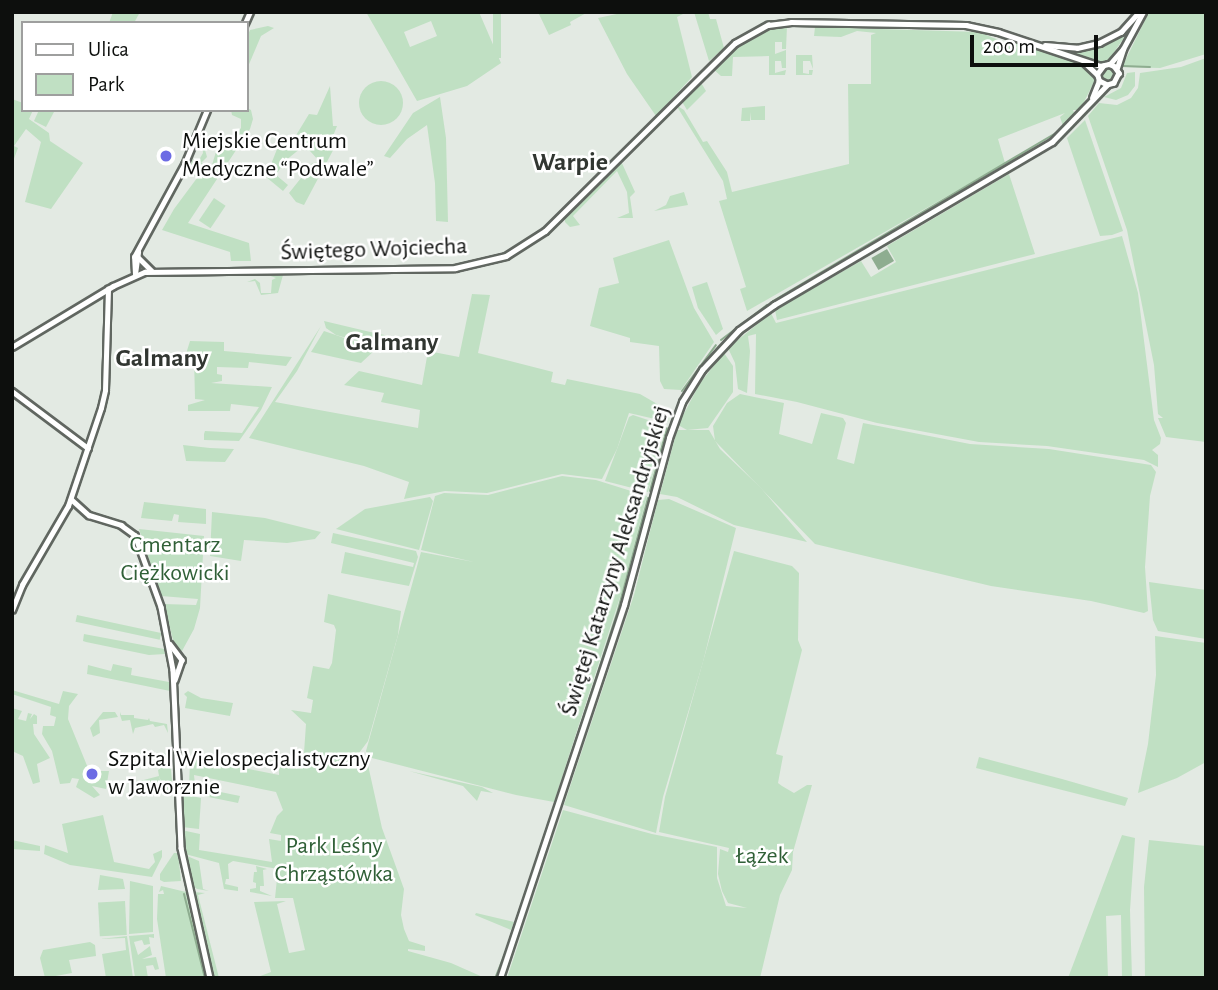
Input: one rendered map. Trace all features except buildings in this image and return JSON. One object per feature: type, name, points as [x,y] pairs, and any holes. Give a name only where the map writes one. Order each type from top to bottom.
[{"type":"street","points":[[1037,45],[1073,48],[1099,43],[1121,32],[1141,12]]},
{"type":"street","points":[[1123,49],[1097,74],[1099,80],[1107,85],[1117,80],[1123,49],[1141,12]]},
{"type":"street","name":"Świętego Wojciecha","points":[[12,347],[135,274],[152,271],[455,268],[493,261],[541,234],[735,43],[768,25],[791,22],[956,25],[992,30],[1103,66]]},
{"type":"street","name":"Świętego Wojciecha","points":[[1080,59],[1097,74]]},
{"type":"street","points":[[1110,64],[1117,69]]},
{"type":"street","name":"Świętej Katarzyny Aleksandryjskiej","points":[[1091,102],[1099,80]]},
{"type":"street","name":"Świętej Katarzyny Aleksandryjskiej","points":[[500,978],[624,605],[669,438],[682,402],[698,376],[727,340],[761,313],[1041,149],[1066,131],[1107,85]]},
{"type":"street","points":[[135,274],[133,260],[184,165],[206,112]]},
{"type":"street","points":[[135,274],[138,251]]},
{"type":"street","points":[[139,258],[152,271]]},
{"type":"street","points":[[12,610],[22,584],[71,499],[88,448],[105,390],[108,289]]},
{"type":"street","points":[[12,391],[88,448]]},
{"type":"street","points":[[71,499],[89,515],[121,525],[135,534],[157,595],[176,667],[173,687],[181,848],[210,978]]},
{"type":"street","points":[[174,656],[182,660],[176,667]]},
{"type":"green space","points":[[113,12],[140,12],[135,21],[110,21]]},
{"type":"green space","points":[[366,12],[479,12],[501,63],[467,86],[417,101]],"holes":[[[431,21],[437,36],[410,47],[404,32]]]},
{"type":"green space","points":[[493,12],[501,12],[501,58],[493,58]]},
{"type":"green space","points":[[538,12],[588,12],[570,22],[571,25],[549,35]]},
{"type":"green space","points":[[626,12],[687,12],[677,17],[692,77],[656,116],[627,74],[598,18]]},
{"type":"green space","points":[[694,12],[708,12],[710,19],[716,19],[724,48],[709,61]]},
{"type":"green space","points":[[1149,12],[1206,12],[1206,54],[1160,68],[1122,67]]},
{"type":"green space","points":[[1137,19],[1108,61],[1097,62],[1064,50],[1101,45],[1121,34]]},
{"type":"green space","points":[[268,26],[274,28],[261,36],[248,67],[248,35],[250,30]]},
{"type":"green space","points":[[787,26],[786,49],[782,49],[782,42],[775,42],[775,54],[786,50],[786,68],[782,68],[781,61],[775,61],[775,73],[786,70],[785,75],[769,75],[769,56],[733,57],[732,76],[721,76],[713,69],[739,43],[760,31]]},
{"type":"green space","points":[[815,27],[979,32],[1011,45],[1014,41],[1070,59],[1092,72],[1095,80],[1080,110],[1073,110],[1075,115],[1063,126],[1060,117],[1065,113],[998,139],[1005,163],[747,311],[740,289],[746,287],[719,201],[727,199],[723,181],[676,105],[684,110],[703,142],[707,141],[727,172],[732,192],[849,164],[848,84],[871,84],[871,35],[876,33],[857,31],[841,37],[814,36]]},
{"type":"green space","points":[[796,55],[812,55],[813,69],[810,61],[803,61],[803,73],[809,74],[809,70],[813,70],[812,75],[796,75]]},
{"type":"green space","points":[[1206,58],[1206,442],[1166,437],[1158,418],[1163,418],[1158,414],[1154,365],[1127,230],[1088,116],[1099,103],[1117,105],[1131,98],[1138,88],[1140,73],[1181,67]]},
{"type":"green space","points":[[1111,66],[1117,72],[1117,78],[1110,84],[1101,81],[1099,72],[1103,67]]},
{"type":"green space","points":[[1135,72],[1135,86],[1128,95],[1116,100],[1104,97],[1121,88],[1127,73]]},
{"type":"green space","points":[[381,81],[397,87],[403,103],[397,119],[381,125],[365,119],[359,103],[365,87]]},
{"type":"green space","points":[[700,81],[706,91],[687,110],[681,100]]},
{"type":"green space","points":[[330,86],[333,126],[337,126],[331,141],[338,141],[304,205],[296,202],[289,193],[301,178],[305,180],[313,170],[311,164],[319,161],[310,151],[301,148],[285,161],[276,175],[288,185],[283,191],[266,177],[281,139],[295,137],[309,114],[317,115]]},
{"type":"green space","points":[[440,97],[446,138],[448,222],[436,221],[435,183],[427,125],[407,139],[390,158],[384,156],[413,113]]},
{"type":"green space","points":[[12,99],[21,102],[21,112],[32,112],[29,119],[49,133],[50,141],[83,163],[51,209],[25,202],[41,142],[26,129],[14,146],[18,148],[12,164]]},
{"type":"green space","points":[[765,106],[765,120],[751,120],[751,112],[750,121],[741,121],[742,108]]},
{"type":"green space","points":[[251,110],[253,119],[250,129],[188,223],[249,243],[251,261],[231,261],[230,252],[162,230],[197,178],[188,170],[193,159],[199,160],[203,153],[202,139],[207,157],[201,163],[212,165],[218,145],[222,140],[230,141],[241,128],[241,119],[231,112]]},
{"type":"green space","points":[[38,112],[54,112],[46,127],[34,121]]},
{"type":"green space","points":[[1085,120],[1123,231],[1112,235],[1100,236],[1067,138]]},
{"type":"green space","points":[[621,161],[635,192],[630,197],[633,218],[617,218],[629,213],[627,192],[617,171],[573,216],[580,225],[570,227],[565,222],[565,215]]},
{"type":"green space","points":[[1009,174],[1035,254],[777,320],[775,310],[861,261],[871,277],[896,262],[887,246]]},
{"type":"green space","points":[[684,192],[688,205],[654,211],[666,205],[670,196]]},
{"type":"green space","points":[[214,198],[226,206],[211,228],[199,220]]},
{"type":"green space","points":[[1122,236],[1138,293],[1154,420],[1161,438],[1160,444],[1152,450],[1158,455],[1158,467],[1144,460],[1047,446],[979,442],[877,423],[755,394],[756,334],[748,336],[750,351],[747,393],[738,389],[735,363],[728,348],[771,313],[776,323]]},
{"type":"green space","points":[[669,240],[694,308],[714,342],[681,390],[664,389],[660,381],[659,346],[630,342],[630,338],[590,326],[599,288],[619,283],[613,258]]},
{"type":"green space","points":[[268,275],[283,275],[278,293],[261,295],[255,281],[247,282],[255,279],[260,283],[261,293],[271,293],[272,280],[276,278]]},
{"type":"green space","points":[[707,282],[723,329],[716,335],[698,308],[692,287]]},
{"type":"green space","points":[[472,294],[490,295],[478,353],[553,372],[551,382],[565,385],[567,379],[640,394],[671,412],[668,422],[629,413],[617,449],[602,479],[562,474],[487,493],[445,491],[404,499],[409,482],[364,466],[249,438],[321,326],[297,371],[275,402],[418,428],[420,410],[381,402],[384,393],[344,385],[359,371],[422,385],[428,351],[459,357]]},
{"type":"green space","points":[[324,321],[389,336],[378,347],[336,335],[326,328]]},
{"type":"green space","points":[[324,331],[375,350],[361,363],[311,352]]},
{"type":"green space","points":[[190,341],[224,342],[224,351],[292,357],[286,366],[249,362],[248,368],[217,367],[217,374],[222,375],[222,381],[211,383],[272,387],[261,410],[239,441],[204,440],[204,434],[205,431],[242,433],[259,407],[231,404],[230,411],[188,411],[188,405],[205,400],[195,399],[194,358],[185,357]]},
{"type":"green space","points":[[724,353],[733,366],[733,392],[708,428],[687,430],[678,425],[700,383]]},
{"type":"green space","points":[[740,394],[784,403],[779,434],[812,444],[821,413],[843,418],[846,423],[837,459],[854,464],[863,423],[970,444],[1049,449],[1151,465],[1156,472],[1150,496],[1145,567],[1148,611],[1144,613],[1091,601],[991,586],[815,544],[715,441],[713,426],[727,403]]},
{"type":"green space","points":[[633,415],[666,426],[648,492],[605,481],[629,417]]},
{"type":"green space","points":[[677,430],[709,430],[720,449],[761,488],[807,542],[734,525],[677,497],[660,494]]},
{"type":"green space","points":[[183,445],[234,449],[225,462],[186,461]]},
{"type":"green space","points":[[562,476],[596,480],[647,496],[623,588],[554,802],[516,795],[368,757],[366,751],[421,552],[474,562],[421,550],[435,496],[444,493],[488,495]]},
{"type":"green space","points":[[430,497],[433,501],[419,550],[336,529],[365,509]]},
{"type":"green space","points":[[669,499],[736,528],[703,662],[663,797],[656,833],[564,805],[634,595],[658,500]]},
{"type":"green space","points":[[144,502],[206,509],[206,524],[178,522],[179,515],[174,514],[172,521],[141,518]]},
{"type":"green space","points":[[212,512],[265,518],[321,532],[315,539],[287,543],[244,540],[241,561],[210,556]]},
{"type":"green space","name":"Cmentarz Ciężkowicki","points":[[139,529],[204,536],[200,608],[194,629],[182,651],[175,648],[164,604],[196,605],[198,599],[161,596]]},
{"type":"green space","points":[[333,533],[416,551],[418,557],[409,586],[341,573],[345,552],[413,567],[414,563],[331,543]]},
{"type":"green space","name":"Łążek","points":[[734,551],[792,566],[799,573],[798,640],[802,650],[776,754],[783,756],[778,783],[794,793],[812,785],[793,852],[792,870],[780,895],[760,978],[507,978],[563,810],[652,834],[717,847],[717,878],[726,906],[747,908],[728,903],[722,891],[718,874],[720,849],[728,852],[729,848],[659,832],[665,797]]},
{"type":"green space","points":[[1149,582],[1206,590],[1206,639],[1158,631],[1153,620]]},
{"type":"green space","name":"Park Leśny Chrząstówka","points":[[328,594],[401,611],[398,635],[368,741],[359,753],[366,756],[382,828],[404,889],[401,915],[404,929],[409,941],[425,946],[425,951],[408,951],[451,963],[485,978],[255,978],[271,972],[254,902],[286,901],[277,904],[289,953],[305,950],[293,898],[275,898],[278,869],[233,861],[228,864],[229,879],[226,879],[225,884],[238,887],[238,891],[224,889],[219,863],[185,854],[182,832],[186,831],[200,834],[199,850],[272,862],[269,839],[281,841],[281,835],[270,833],[277,816],[283,810],[276,792],[194,775],[195,785],[189,786],[190,763],[187,761],[198,759],[279,775],[279,766],[303,767],[306,724],[291,710],[311,713],[313,700],[307,698],[313,666],[329,669],[332,663],[336,630],[334,625],[324,622]]},
{"type":"green space","points":[[77,615],[161,633],[160,640],[76,622]]},
{"type":"green space","points":[[84,634],[164,649],[165,654],[149,655],[86,642],[83,641]]},
{"type":"green space","points":[[1155,636],[1206,643],[1206,762],[1177,778],[1138,793],[1148,744],[1156,675]]},
{"type":"green space","points":[[113,664],[132,668],[131,675],[169,682],[170,691],[87,674],[88,665],[111,671]]},
{"type":"green space","points":[[12,690],[59,704],[63,691],[78,694],[69,706],[68,719],[88,768],[94,771],[109,771],[106,789],[92,786],[100,795],[94,798],[76,787],[79,779],[72,778],[70,783],[60,784],[52,751],[42,734],[43,726],[54,726],[56,717],[50,715],[51,707],[12,694]]},
{"type":"green space","points":[[188,691],[201,698],[233,703],[230,716],[185,708],[187,697],[184,694]]},
{"type":"green space","points":[[12,708],[22,711],[18,719],[26,721],[28,713],[32,714],[30,719],[34,714],[37,716],[37,724],[33,724],[34,734],[50,758],[37,764],[40,782],[33,784],[23,756],[12,751]]},
{"type":"green space","points":[[103,712],[115,712],[118,717],[99,720],[100,733],[93,737],[90,728]]},
{"type":"green space","points":[[121,712],[121,715],[134,715],[134,718],[149,718],[150,721],[167,724],[168,733],[164,725],[155,727],[153,724],[135,728],[133,734],[130,720],[122,721],[120,715]]},
{"type":"green space","points":[[169,753],[173,789],[165,792],[158,770],[165,765],[160,754]]},
{"type":"green space","points":[[979,757],[1128,798],[1125,806],[976,768]]},
{"type":"green space","points":[[409,771],[482,787],[493,793],[481,791],[477,801],[463,786]]},
{"type":"green space","points":[[159,776],[163,792],[139,794],[136,782]]},
{"type":"green space","points":[[190,788],[240,796],[238,803],[189,793]]},
{"type":"green space","points":[[182,794],[201,798],[199,829],[182,827]]},
{"type":"green space","points":[[103,815],[114,862],[149,869],[155,862],[153,854],[162,850],[162,857],[152,877],[70,865],[44,854],[45,845],[68,853],[62,824]]},
{"type":"green space","points":[[1122,835],[1135,838],[1130,910],[1132,978],[1122,978],[1121,915],[1106,916],[1108,978],[1068,978]]},
{"type":"green space","points":[[12,840],[40,846],[40,851],[12,849]]},
{"type":"green space","points":[[1149,840],[1206,846],[1206,978],[1145,978],[1144,887]]},
{"type":"green space","points":[[174,853],[178,853],[181,881],[164,882],[160,880],[160,874]]},
{"type":"green space","points":[[184,857],[199,861],[203,889],[209,891],[197,889],[191,885]]},
{"type":"green space","points":[[256,866],[267,869],[263,870],[264,886],[260,886],[260,891],[272,896],[250,892],[250,889],[256,888],[256,883],[253,882]]},
{"type":"green space","points":[[100,875],[123,879],[125,889],[98,890]]},
{"type":"green space","points":[[130,881],[153,886],[153,932],[129,934]]},
{"type":"green space","points":[[161,886],[186,892],[208,978],[166,978],[157,919],[158,894],[164,894],[163,890],[159,892]]},
{"type":"green space","points":[[193,892],[205,893],[198,895],[219,978],[212,978]]},
{"type":"green space","points":[[125,901],[127,935],[100,936],[98,902]]},
{"type":"green space","points":[[476,913],[514,922],[511,930],[475,915]]},
{"type":"green space","points":[[154,934],[154,938],[149,937],[150,944],[144,945],[142,940],[134,942],[138,955],[150,946],[152,955],[142,959],[156,957],[159,969],[155,970],[153,965],[146,966],[148,978],[135,978],[129,936]]},
{"type":"green space","points":[[127,936],[133,978],[106,978],[102,954],[126,950],[125,938],[100,939]]},
{"type":"green space","points":[[90,942],[95,945],[96,956],[69,960],[72,973],[45,978],[40,958],[43,950]]},
{"type":"shaded area","points":[[887,249],[894,261],[878,270],[871,258]]},
{"type":"waterway","points":[[1123,66],[1150,67]]},
{"type":"waterway","points":[[773,301],[1058,132]]},
{"type":"waterway","points":[[721,340],[767,305]]},
{"type":"waterway","points":[[682,391],[716,345]]},
{"type":"waterway","points":[[650,491],[667,428]]},
{"type":"waterway","points":[[556,802],[618,610],[648,498]]},
{"type":"waterway","points":[[527,891],[554,808]]},
{"type":"waterway","points":[[184,894],[205,978]]},
{"type":"waterway","points":[[496,976],[512,936]]},
{"type":"place","name":"Miejskie Centrum Medyczne “Podwale”","points":[[166,156]]},
{"type":"place","name":"Szpital Wielospecjalistyczny w Jaworznie","points":[[92,774]]},
{"type":"district","name":"Warpie","points":[[570,163]]},
{"type":"district","name":"Galmany","points":[[392,343]]},
{"type":"district","name":"Galmany","points":[[162,359]]}]
